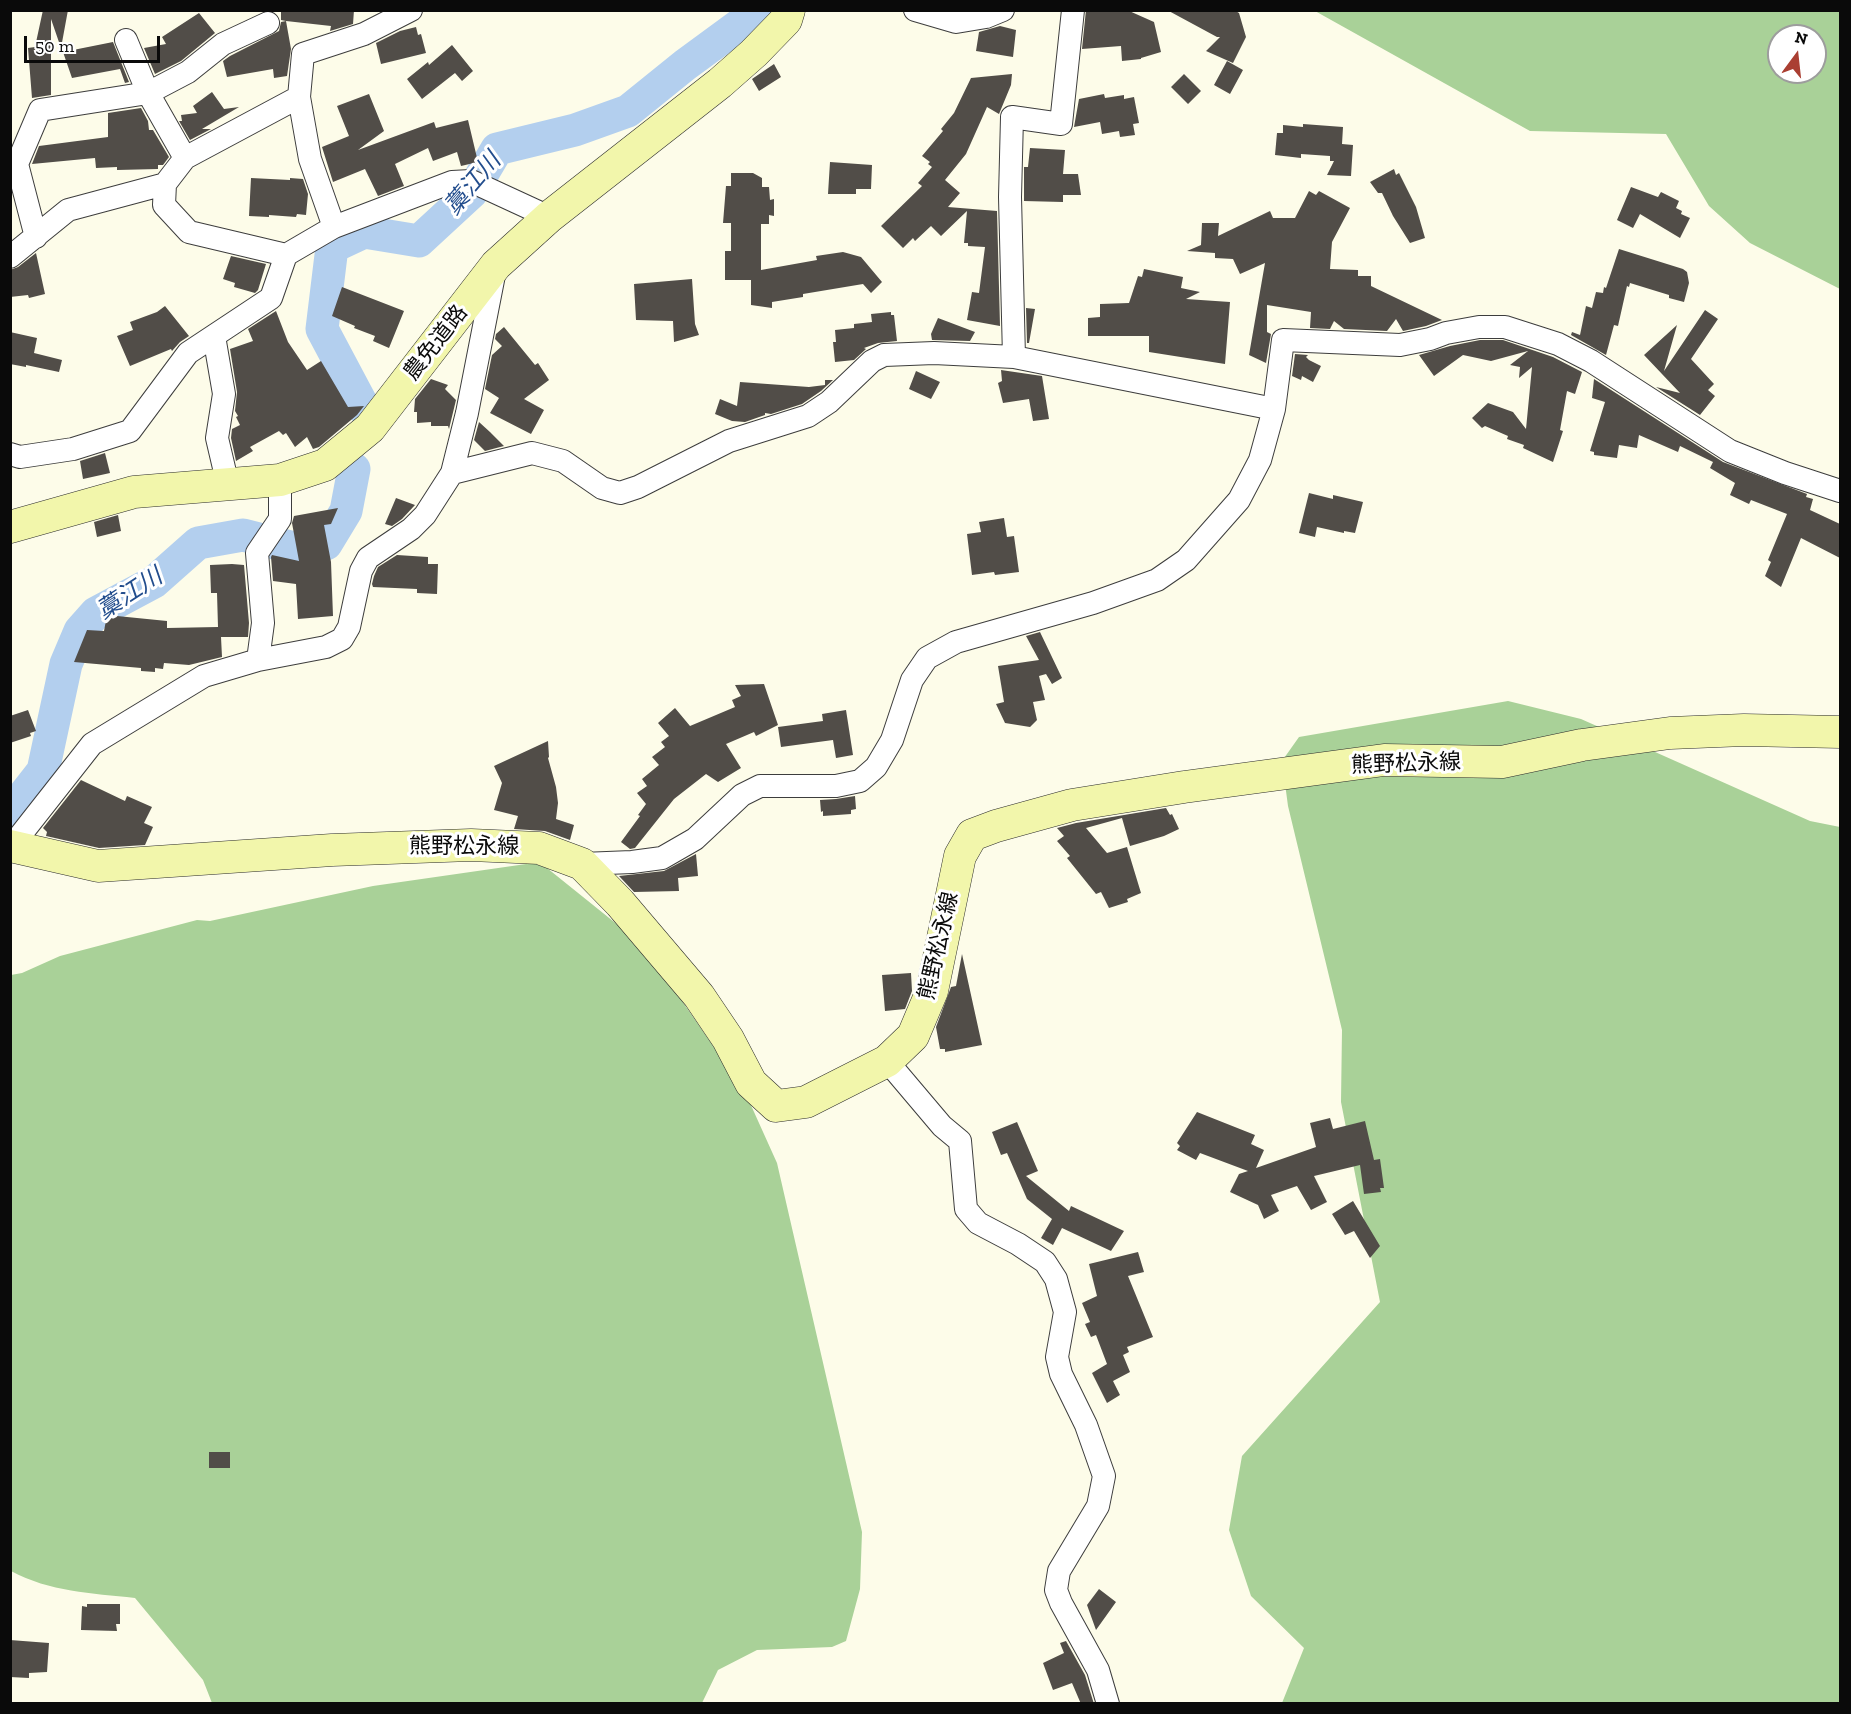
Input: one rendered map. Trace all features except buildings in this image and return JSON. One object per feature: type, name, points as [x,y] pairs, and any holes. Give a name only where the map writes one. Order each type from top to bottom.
[{"type":"main road","name":"農免道路","points":[[10,527],[134,492],[280,480],[325,465],[370,428],[496,265],[549,217],[746,61],[786,20],[789,10]]},
{"type":"main road","name":"熊野松永線","points":[[11,847],[98,866],[332,850],[471,845],[539,848],[582,864],[620,903],[699,996],[728,1039],[751,1083],[776,1106],[806,1102],[887,1061],[913,1036],[932,991],[960,856],[972,835],[996,826],[1084,804],[1184,787],[1384,760],[1502,762],[1582,745],[1670,733],[1744,730],[1840,732]]},
{"type":"street","points":[[334,227],[310,159],[299,97],[303,54],[364,33],[411,10]]},
{"type":"street","points":[[915,10],[956,22],[986,17],[1003,10]]},
{"type":"street","points":[[1014,357],[1010,197],[1012,117],[1061,124],[1073,10]]},
{"type":"street","points":[[36,237],[17,164],[40,110],[148,93],[188,72],[223,44],[268,23]]},
{"type":"street","points":[[126,40],[148,93],[185,158]]},
{"type":"street","points":[[286,255],[189,232],[164,205],[165,184],[185,158],[299,97]]},
{"type":"street","points":[[10,454],[20,457],[73,449],[130,431],[188,353],[271,298],[286,255],[334,227],[452,182],[476,183],[549,217]]},
{"type":"street","points":[[10,257],[68,210],[165,184]]},
{"type":"street","points":[[11,847],[92,744],[204,676],[258,660],[326,647],[342,639],[349,627],[361,571],[368,558],[411,529],[425,515],[452,473],[467,413],[496,265]]},
{"type":"street","points":[[582,864],[662,858],[695,839],[742,795],[760,786],[836,786],[860,781],[876,767],[892,740],[912,680],[927,658],[956,642],[1093,603],[1157,580],[1186,560],[1239,500],[1260,459],[1274,409],[1283,340],[1400,345],[1479,327],[1505,327],[1558,344],[1591,361],[1730,451],[1785,473],[1840,491]]},
{"type":"street","points":[[214,336],[224,394],[217,438],[228,484]]},
{"type":"street","points":[[452,473],[532,453],[563,461],[602,488],[620,493],[638,487],[729,441],[808,416],[830,402],[872,361],[884,355],[934,353],[1014,357],[1274,409]]},
{"type":"street","points":[[258,660],[264,622],[257,553],[280,519],[280,480]]},
{"type":"street","points":[[887,1061],[942,1126],[960,1141],[966,1209],[978,1223],[1045,1262],[1056,1279],[1065,1312],[1057,1357],[1061,1374],[1086,1425],[1104,1476],[1098,1506],[1059,1571],[1056,1590],[1061,1604],[1098,1670],[1108,1704]]},
{"type":"green space","points":[[1315,11],[1840,11],[1840,289],[1750,243],[1709,206],[1666,134],[1530,131]]},
{"type":"green space","points":[[1508,701],[1581,719],[1810,821],[1840,827],[1840,1703],[1282,1703],[1304,1648],[1251,1596],[1229,1530],[1242,1456],[1380,1302],[1341,1102],[1342,1030],[1288,806],[1282,761],[1299,737]]},
{"type":"green space","points":[[533,863],[547,868],[644,946],[745,1092],[777,1163],[862,1532],[860,1589],[846,1641],[832,1647],[757,1650],[718,1670],[702,1703],[212,1703],[203,1680],[135,1598],[56,1587],[11,1571],[11,975],[22,973],[60,956],[197,920],[210,921],[373,886]]},
{"type":"waterway","name":"藁江川","points":[[365,410],[322,329],[332,247],[364,232],[419,241],[471,193],[497,149],[575,130],[628,111],[685,65],[760,10]]},
{"type":"waterway","name":"藁江川","points":[[10,813],[43,771],[66,664],[80,631],[96,613],[154,582],[198,543],[243,535],[302,550],[326,544],[346,511],[354,469]]}]
